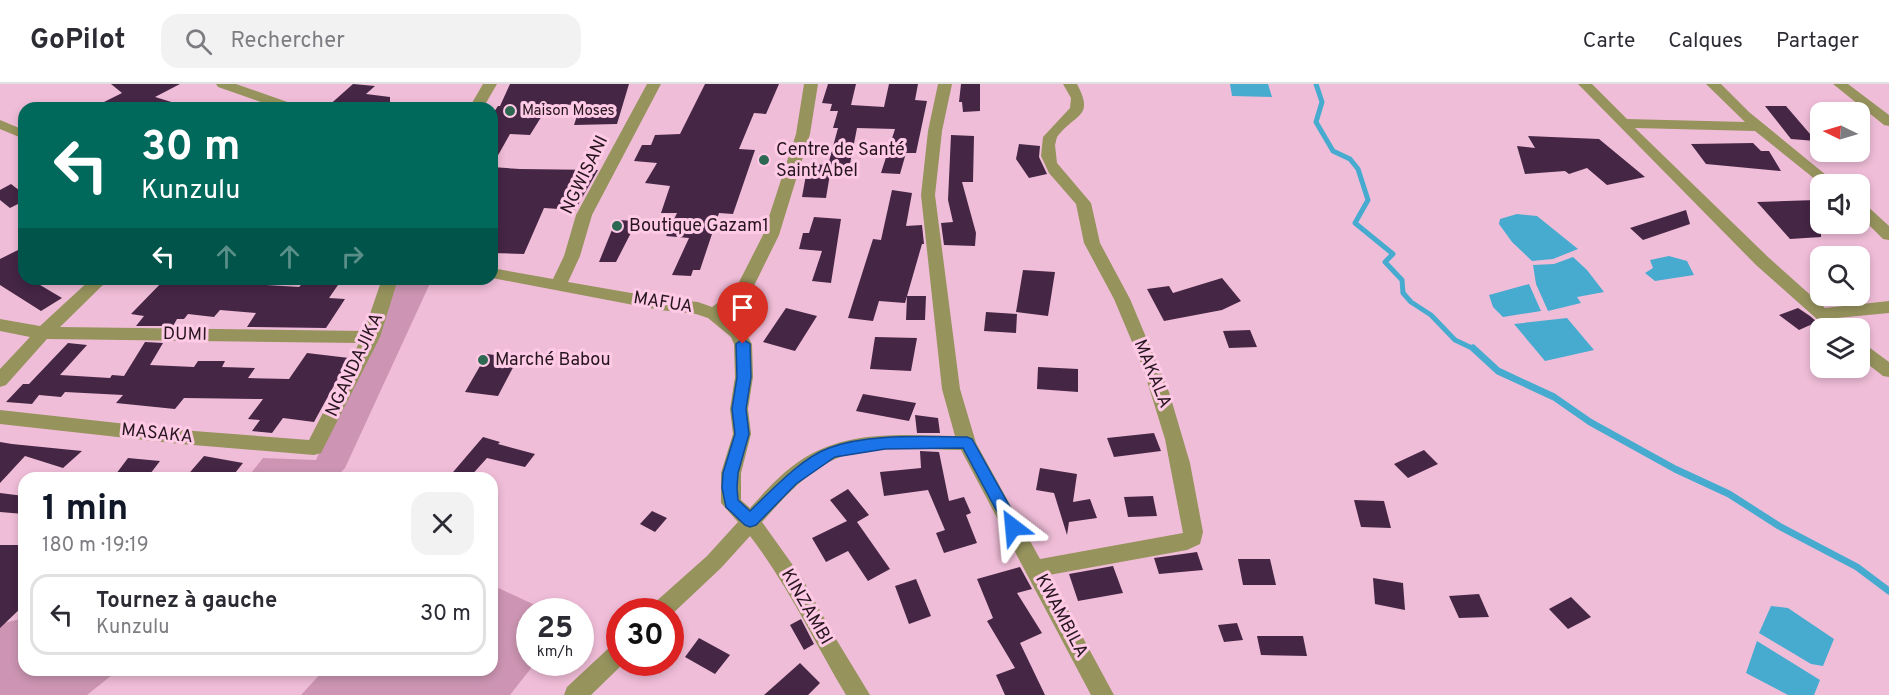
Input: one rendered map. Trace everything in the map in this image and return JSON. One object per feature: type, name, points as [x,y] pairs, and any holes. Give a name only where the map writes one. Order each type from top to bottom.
[{"type":"street","points":[[223,84],[274,102]]},
{"type":"street","points":[[480,102],[490,84]]},
{"type":"street","name":"NGWISANI","points":[[558,286],[572,256],[585,215],[654,84]]},
{"type":"street","points":[[714,314],[742,294],[771,235],[803,134],[811,84]]},
{"type":"street","points":[[675,598],[713,563],[791,480],[832,452],[885,443],[967,442],[951,389],[928,195],[930,158],[945,84]]},
{"type":"street","name":"MAKALA","points":[[1036,569],[1187,541],[1193,538],[1194,530],[1174,432],[1149,359],[1121,298],[1091,242],[1084,204],[1055,172],[1048,158],[1047,143],[1053,130],[1069,119],[1077,109],[1078,100],[1070,84]]},
{"type":"street","points":[[1585,84],[1762,261],[1826,318]]},
{"type":"street","points":[[1713,84],[1758,127],[1817,174]]},
{"type":"street","points":[[1840,84],[1889,122]]},
{"type":"street","points":[[1623,123],[1758,127]]},
{"type":"street","points":[[0,124],[18,132]]},
{"type":"street","points":[[1870,212],[1889,215]]},
{"type":"street","points":[[1870,216],[1889,235]]},
{"type":"street","name":"MAFUA","points":[[498,274],[660,304],[698,308],[714,314],[737,333],[743,344],[744,377],[739,409],[742,434],[732,465],[729,488],[731,503],[750,521]]},
{"type":"street","points":[[0,380],[43,333],[94,285]]},
{"type":"street","name":"NGANDAJIKA","points":[[314,448],[370,337],[388,285]]},
{"type":"street","points":[[1821,314],[1889,307]]},
{"type":"street","name":"DUMI","points":[[0,325],[43,333],[370,337]]},
{"type":"street","points":[[1870,357],[1889,372]]},
{"type":"street","name":"MASAKA","points":[[0,417],[192,438],[314,448]]},
{"type":"street","name":"KWAMBILA","points":[[967,442],[1103,695]]},
{"type":"street","name":"KINZAMBI","points":[[750,521],[795,584],[825,641],[859,695]]},
{"type":"street","points":[[575,695],[606,665]]},
{"type":"shaded area","points":[[388,285],[429,285],[345,468],[341,472],[252,472],[263,458],[316,460],[371,337]]},
{"type":"shaded area","points":[[498,588],[520,598],[516,598],[516,676],[525,676],[510,695],[301,695],[318,676],[498,676]]},
{"type":"shaded area","points":[[18,620],[18,676],[111,676],[87,695],[0,695],[0,624]]},
{"type":"water","points":[[1230,84],[1268,84],[1272,97],[1232,96]]},
{"type":"water","points":[[1517,214],[1537,216],[1578,249],[1553,259],[1532,261],[1512,242],[1499,224],[1500,219]]},
{"type":"water","points":[[1669,256],[1687,261],[1694,275],[1655,281],[1645,273],[1653,268],[1650,260]]},
{"type":"water","points":[[1573,257],[1587,270],[1604,292],[1577,297],[1581,303],[1548,311],[1536,284],[1533,265],[1554,264]]},
{"type":"water","points":[[1529,284],[1541,311],[1503,317],[1493,307],[1489,295]]},
{"type":"water","points":[[1567,318],[1594,350],[1545,361],[1514,324]]},
{"type":"water","points":[[1771,606],[1788,608],[1834,639],[1823,666],[1811,664],[1759,633]]},
{"type":"water","points":[[1757,641],[1820,680],[1814,695],[1788,695],[1746,673]]},
{"type":"building","points":[[111,84],[180,84],[155,97],[171,102],[104,102],[122,93]]},
{"type":"building","points":[[353,84],[375,86],[366,94],[390,97],[390,102],[333,102]]},
{"type":"building","points":[[510,84],[629,84],[617,124],[574,125],[581,104],[548,106],[530,135],[510,134],[498,155],[498,106]]},
{"type":"building","points":[[705,84],[779,84],[766,114],[754,113],[739,149],[755,150],[733,214],[719,213],[700,270],[693,270],[691,276],[672,275],[689,238],[666,236],[677,213],[661,213],[670,186],[645,183],[657,163],[634,161],[642,145],[651,145],[655,135],[680,134]]},
{"type":"building","points":[[828,84],[856,84],[851,105],[884,107],[889,84],[918,84],[915,100],[927,101],[916,153],[906,153],[900,174],[881,173],[895,129],[857,128],[848,174],[830,174],[826,198],[802,197],[808,164],[828,165],[838,128],[833,128],[838,111],[830,111],[832,104],[822,103]]},
{"type":"building","points":[[961,84],[980,84],[980,111],[963,112],[962,102],[959,102]]},
{"type":"building","points":[[1765,106],[1786,106],[1810,134],[1810,141],[1791,139]]},
{"type":"building","points":[[951,135],[974,136],[973,182],[962,182],[976,233],[975,246],[944,245],[941,223],[953,222],[948,200]]},
{"type":"building","points":[[1528,136],[1599,139],[1645,177],[1607,185],[1587,168],[1569,174],[1565,171],[1525,174],[1517,146],[1535,148]]},
{"type":"building","points":[[1753,143],[1761,151],[1769,151],[1781,171],[1706,164],[1691,144]]},
{"type":"building","points":[[1019,144],[1040,146],[1039,157],[1047,174],[1029,178],[1016,159]]},
{"type":"building","points":[[498,167],[598,170],[575,210],[544,208],[524,254],[498,253]]},
{"type":"building","points":[[11,184],[18,189],[18,204],[10,208],[0,200],[0,190]]},
{"type":"building","points":[[892,190],[912,193],[906,226],[922,225],[924,244],[922,244],[905,303],[879,301],[873,321],[848,318],[873,239],[881,240]]},
{"type":"building","points":[[1810,200],[1810,234],[1821,234],[1821,237],[1790,239],[1757,202]]},
{"type":"building","points":[[1686,210],[1690,224],[1643,240],[1630,228]]},
{"type":"building","points":[[814,217],[841,219],[831,283],[812,281],[822,251],[799,249],[803,233],[809,233]]},
{"type":"building","points":[[616,220],[637,221],[616,262],[599,262]]},
{"type":"building","points":[[18,250],[18,285],[40,285],[62,298],[41,311],[0,285],[0,259]]},
{"type":"building","points":[[1023,270],[1055,272],[1048,316],[1016,312]]},
{"type":"building","points":[[1222,278],[1241,301],[1222,310],[1164,321],[1147,289],[1169,286],[1173,293]]},
{"type":"building","points":[[159,285],[299,287],[301,285],[338,285],[329,298],[345,299],[326,328],[247,327],[256,313],[220,310],[214,317],[188,314],[184,319],[177,319],[173,326],[136,326],[144,316],[131,314]]},
{"type":"building","points":[[907,296],[926,296],[925,320],[906,320]]},
{"type":"building","points":[[786,308],[817,316],[795,351],[763,342]]},
{"type":"building","points":[[1798,308],[1812,318],[1810,318],[1810,325],[1799,330],[1779,315]]},
{"type":"building","points":[[986,312],[1017,314],[1016,333],[984,331]]},
{"type":"building","points":[[1250,330],[1257,347],[1229,348],[1223,331]]},
{"type":"building","points":[[875,337],[917,338],[911,371],[870,369]]},
{"type":"building","points":[[145,342],[163,343],[150,365],[194,367],[198,361],[225,361],[222,367],[255,368],[248,378],[289,379],[307,353],[349,358],[314,422],[283,418],[272,433],[252,431],[260,420],[248,419],[263,399],[184,398],[175,409],[116,403],[123,395],[65,392],[61,397],[39,395],[32,404],[6,402],[23,384],[29,384],[68,343],[87,345],[60,375],[110,378],[112,375],[124,376]]},
{"type":"building","points":[[487,354],[518,358],[498,396],[465,392]]},
{"type":"building","points":[[1038,367],[1078,369],[1078,392],[1037,389]]},
{"type":"building","points":[[863,394],[916,403],[909,421],[856,411]]},
{"type":"building","points":[[915,415],[938,418],[940,433],[917,433]]},
{"type":"building","points":[[1154,433],[1161,451],[1114,457],[1107,438]]},
{"type":"building","points":[[483,437],[500,442],[498,444],[535,454],[525,467],[487,458],[474,472],[453,472]]},
{"type":"building","points":[[0,442],[82,451],[63,468],[25,456],[0,483]]},
{"type":"building","points":[[1424,450],[1438,464],[1408,478],[1394,464]]},
{"type":"building","points":[[920,451],[939,452],[949,501],[964,497],[971,513],[966,515],[977,543],[944,553],[936,533],[945,530],[928,490],[884,496],[880,472],[921,468]]},
{"type":"building","points":[[204,456],[243,463],[236,472],[190,472]]},
{"type":"building","points":[[128,458],[160,461],[152,472],[118,472]]},
{"type":"building","points":[[1040,468],[1077,474],[1073,502],[1090,499],[1097,518],[1069,522],[1067,535],[1054,493],[1036,490]]},
{"type":"building","points":[[848,489],[869,515],[857,522],[890,569],[868,581],[848,551],[826,562],[812,538],[847,521],[830,500]]},
{"type":"building","points":[[0,493],[18,495],[18,514],[0,512]]},
{"type":"building","points":[[1153,496],[1157,516],[1128,517],[1124,497]]},
{"type":"building","points":[[1354,500],[1384,501],[1391,528],[1361,527]]},
{"type":"building","points":[[652,511],[667,518],[655,532],[640,524]]},
{"type":"building","points":[[0,545],[18,545],[18,611],[0,628]]},
{"type":"building","points":[[1197,552],[1203,570],[1159,574],[1154,558]]},
{"type":"building","points":[[1238,559],[1270,559],[1276,585],[1243,585]]},
{"type":"building","points":[[1113,566],[1123,593],[1078,601],[1069,574]]},
{"type":"building","points":[[1020,567],[1032,589],[1017,593],[1042,633],[1020,643],[1045,695],[1005,695],[996,675],[1015,668],[987,621],[993,618],[977,579]]},
{"type":"building","points":[[1373,578],[1403,583],[1405,610],[1375,604]]},
{"type":"building","points":[[916,579],[931,616],[909,624],[895,586]]},
{"type":"building","points":[[1479,594],[1489,617],[1459,618],[1449,596]]},
{"type":"building","points":[[1571,597],[1591,617],[1568,629],[1549,609]]},
{"type":"building","points":[[801,619],[814,644],[804,650],[790,625]]},
{"type":"building","points":[[1237,623],[1243,640],[1224,642],[1218,625]]},
{"type":"building","points":[[1257,636],[1303,636],[1307,656],[1261,655]]},
{"type":"building","points":[[699,638],[730,655],[715,674],[685,657]]},
{"type":"building","points":[[800,663],[820,683],[808,695],[764,695]]},
{"type":"waterway","points":[[1316,84],[1322,102],[1316,122],[1333,151],[1350,159],[1358,169],[1368,200],[1355,223],[1393,254],[1385,262],[1402,280],[1403,293],[1411,302],[1431,315],[1455,340],[1474,349]]},
{"type":"waterway","points":[[1473,348],[1498,371],[1554,397],[1590,422],[1675,469],[1729,494],[1779,526],[1857,567],[1889,591]]},
{"type":"place","name":"Maison Moses","points":[[510,111]]},
{"type":"place","name":"Centre de Santé Saint Abel","points":[[764,160]]},
{"type":"place","name":"Boutique Gazam1","points":[[617,226]]},
{"type":"place","name":"Marché Babou","points":[[483,360]]},
{"type":"route","points":[[743,344],[744,377],[739,409],[742,434],[734,457],[729,488],[731,503],[750,521],[791,480],[832,452],[885,443],[967,442],[1013,527]]}]
